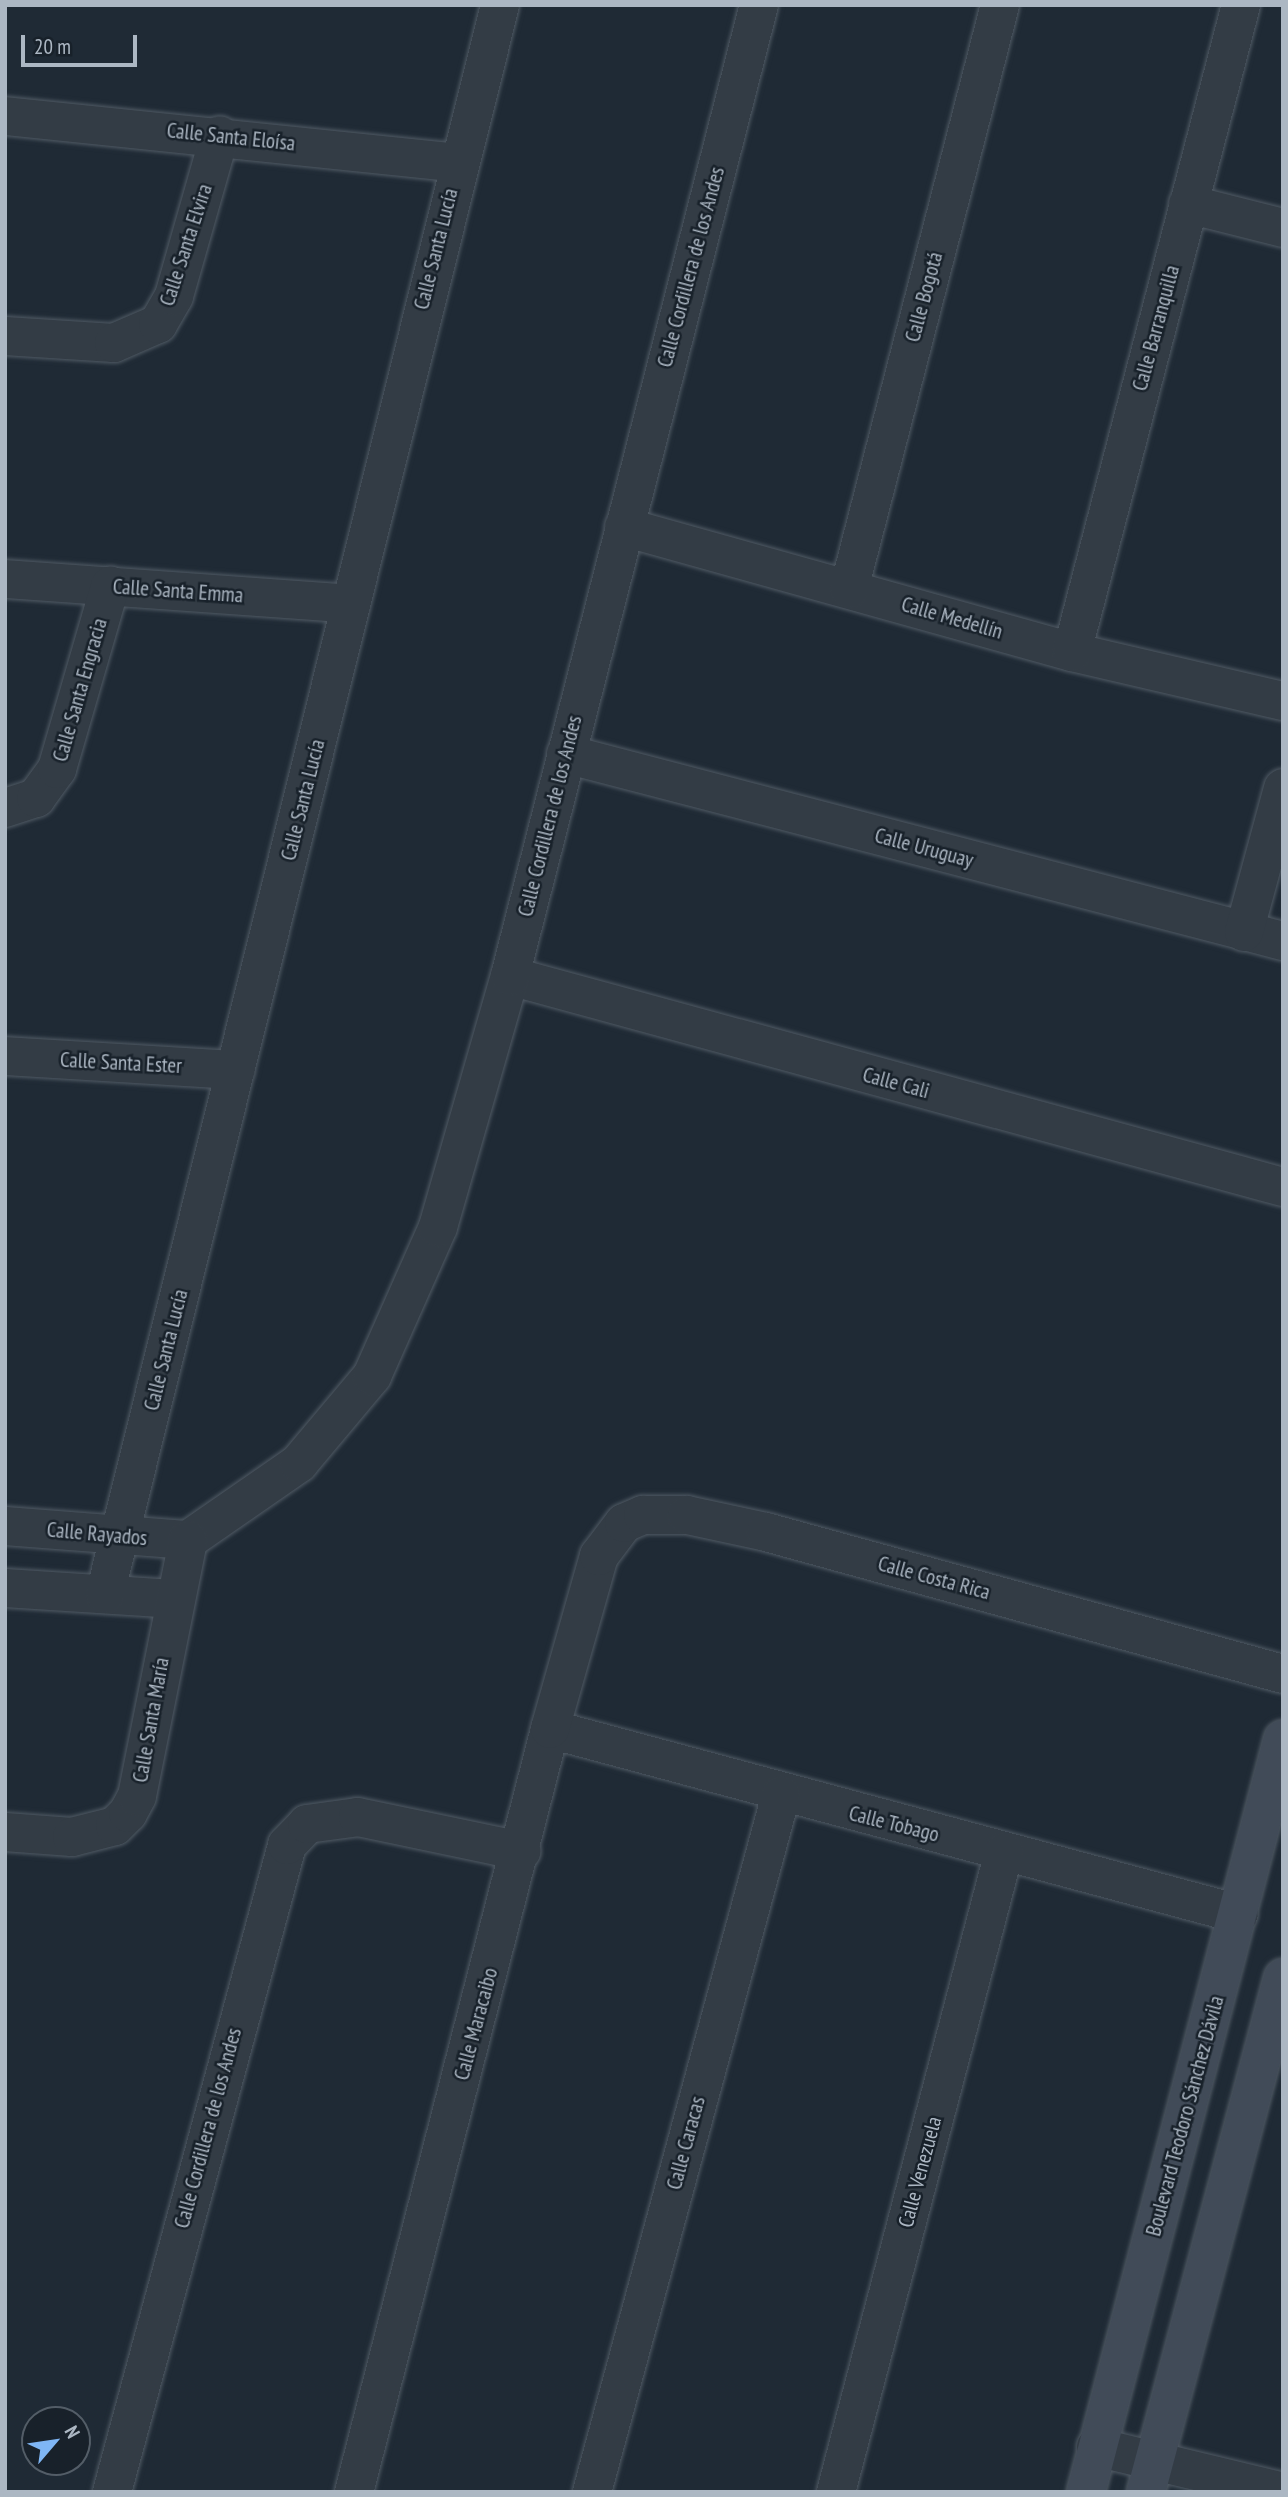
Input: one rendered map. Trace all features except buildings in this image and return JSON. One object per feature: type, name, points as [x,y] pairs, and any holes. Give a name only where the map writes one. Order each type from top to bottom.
[{"type":"street","name":"Calle Santa Lucía","points":[[104,1594],[351,604],[457,163],[500,5]]},
{"type":"street","name":"Calle Cordillera de los Andes","points":[[188,1540],[299,1462],[372,1376],[438,1227],[510,976],[759,5]]},
{"type":"street","name":"Calle Bogotá","points":[[849,589],[1000,5]]},
{"type":"street","name":"Calle Barranquilla","points":[[1072,652],[1241,5]]},
{"type":"street","name":"Calle Santa Eloísa","points":[[5,116],[220,135],[457,163]]},
{"type":"street","name":"Calle Santa Elvira","points":[[5,336],[114,343],[158,324],[174,296],[220,135]]},
{"type":"street","points":[[1188,204],[1283,228]]},
{"type":"street","name":"Calle Medellín","points":[[624,527],[1072,652],[1283,701]]},
{"type":"street","name":"Calle Santa Emma","points":[[5,579],[351,604]]},
{"type":"street","name":"Calle Santa Engracia","points":[[5,808],[36,798],[57,769],[110,586]]},
{"type":"street","name":"Calle Uruguay","points":[[566,754],[1283,941]]},
{"type":"street","points":[[1244,932],[1283,788]]},
{"type":"street","name":"Calle Cali","points":[[510,976],[1283,1186]]},
{"type":"street","name":"Calle Santa Ester","points":[[5,1056],[236,1070]]},
{"type":"street","name":"Calle Costa Rica","points":[[599,1556],[624,1523],[643,1515],[687,1515],[1283,1674]]},
{"type":"street","name":"Calle Rayados","points":[[5,1526],[188,1540]]},
{"type":"street","name":"Calle Santa María","points":[[5,1832],[72,1837],[115,1826],[128,1813],[137,1797],[173,1599],[188,1540]]},
{"type":"street","name":"Calle Maracaibo","points":[[354,2492],[550,1730],[599,1556]]},
{"type":"street","points":[[5,1588],[173,1599]]},
{"type":"street","name":"Calle Tobago","points":[[550,1730],[781,1795],[1239,1914]]},
{"type":"street","name":"Boulevard Teodoro Sánchez Dávila","points":[[1089,2491],[1096,2446],[1239,1914],[1283,1739]]},
{"type":"street","name":"Calle Caracas","points":[[592,2492],[781,1795]]},
{"type":"street","name":"Calle Cordillera de los Andes","points":[[112,2492],[275,1870],[307,1824],[358,1816],[521,1851]]},
{"type":"street","name":"Calle Venezuela","points":[[836,2492],[1004,1852]]},
{"type":"street","points":[[1151,2477],[1283,1978]]},
{"type":"street","points":[[1096,2446],[1151,2477],[1283,2492]]}]
